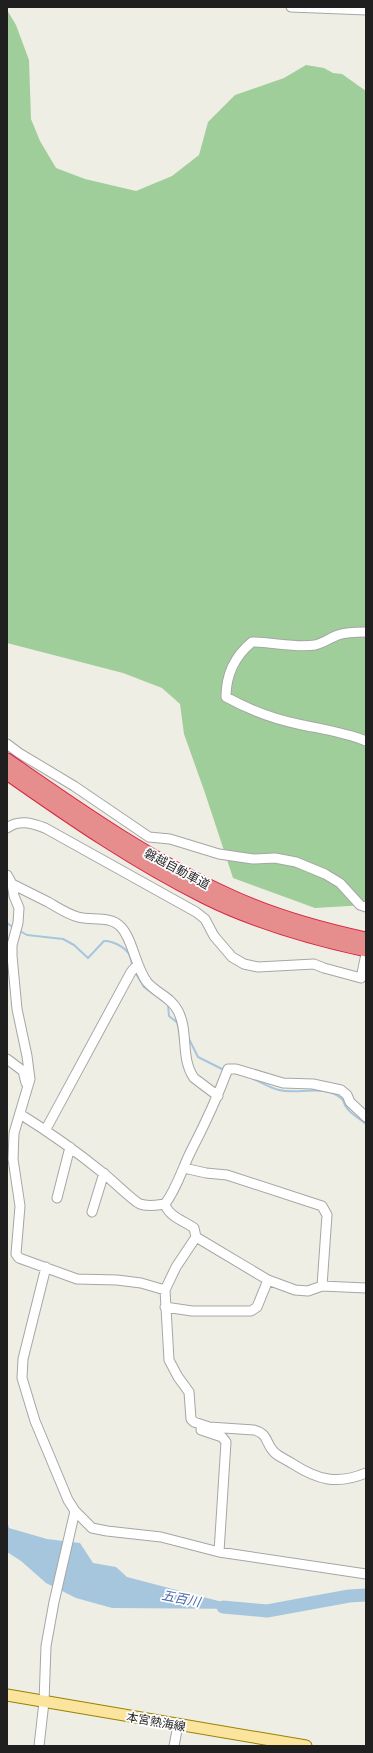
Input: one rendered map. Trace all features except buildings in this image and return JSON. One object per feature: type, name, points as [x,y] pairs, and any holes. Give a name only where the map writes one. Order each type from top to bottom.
[{"type":"highway","name":"磐越自動車道","points":[[7,760],[117,835],[170,867],[244,902],[323,929],[366,939]]},
{"type":"highway","name":"磐越自動車道","points":[[7,773],[114,846],[205,897],[295,932],[321,940],[366,950]]},
{"type":"main road","name":"本宮熱海線","points":[[7,1695],[306,1746]]},
{"type":"street","points":[[291,7],[366,10]]},
{"type":"street","points":[[366,632],[350,632],[338,635],[315,645],[252,642],[236,659],[226,682],[226,697],[245,707],[297,724],[352,735],[366,740]]},
{"type":"street","points":[[7,744],[19,753],[74,786],[149,838],[170,839],[219,854],[253,859],[275,858],[296,862],[325,874],[340,883],[360,905],[366,907]]},
{"type":"street","points":[[7,828],[12,824],[25,822],[45,828],[196,912],[205,919],[218,940],[232,957],[244,964],[262,967],[314,964],[361,978],[366,954]]},
{"type":"street","points":[[7,875],[12,884],[14,896],[19,908],[18,923],[12,945],[12,956],[17,1009],[29,1066],[30,1079],[28,1090],[14,1133],[13,1158],[20,1206],[16,1249],[11,1256],[77,1279],[118,1280],[141,1283],[165,1290]]},
{"type":"street","points":[[12,884],[76,917],[98,918],[118,924],[126,934],[137,965],[148,983],[172,1002],[178,1009],[182,1024],[188,1066],[194,1078],[218,1096]]},
{"type":"street","points":[[46,1129],[131,972],[137,965]]},
{"type":"street","points":[[7,1059],[17,1065],[24,1073],[28,1090]]},
{"type":"street","points":[[165,1204],[173,1193],[218,1096],[228,1069],[236,1069],[283,1083],[313,1084],[341,1090],[347,1095],[350,1102],[366,1117]]},
{"type":"street","points":[[20,1114],[46,1129],[70,1147],[104,1173],[139,1204],[165,1204]]},
{"type":"street","points":[[57,1198],[70,1147]]},
{"type":"street","points":[[184,1168],[206,1173],[227,1175],[322,1206],[327,1215],[322,1286]]},
{"type":"street","points":[[92,1212],[104,1173]]},
{"type":"street","points":[[165,1204],[166,1208],[171,1214],[194,1228],[196,1237],[176,1267],[165,1290],[165,1307],[169,1360],[178,1378],[190,1392],[191,1417],[203,1431],[222,1437],[226,1442],[219,1552]]},
{"type":"street","points":[[196,1237],[268,1280],[300,1291],[308,1291],[322,1286],[366,1288]]},
{"type":"street","points":[[46,1267],[23,1359],[22,1378],[35,1420],[68,1500],[75,1511],[92,1528],[161,1538],[219,1552],[366,1574]]},
{"type":"street","points":[[165,1307],[192,1311],[251,1311],[257,1307],[268,1280]]},
{"type":"street","points":[[197,1424],[209,1428],[254,1430],[260,1432],[265,1436],[274,1452],[316,1477],[337,1480],[355,1478],[366,1473]]},
{"type":"street","points":[[39,1746],[44,1702],[46,1646],[54,1602],[75,1511]]},
{"type":"street","points":[[174,1746],[178,1725]]},
{"type":"green space","points":[[7,10],[16,25],[29,60],[31,119],[40,141],[56,168],[85,179],[136,191],[172,176],[199,155],[208,122],[235,95],[284,78],[306,65],[324,68],[333,73],[342,74],[366,91],[366,905],[315,908],[233,878],[184,734],[180,704],[162,688],[123,673],[7,643]]},
{"type":"water","points":[[7,1521],[9,1528],[47,1539],[80,1543],[93,1563],[116,1567],[127,1577],[249,1609],[112,1608],[76,1598],[46,1583],[21,1561],[7,1552]]},
{"type":"waterway","points":[[7,923],[14,928]]},
{"type":"waterway","points":[[18,930],[27,935],[63,939],[74,945],[88,958],[104,941],[114,943],[127,951],[133,966]]},
{"type":"waterway","points":[[135,972],[144,987],[168,1005],[169,1016],[179,1024]]},
{"type":"waterway","points":[[188,1037],[198,1057],[224,1070]]},
{"type":"waterway","points":[[253,1079],[279,1090],[312,1090],[329,1092],[343,1100],[349,1111],[366,1124]]},
{"type":"waterway","name":"五百川","points":[[223,1607],[267,1611],[349,1596],[366,1595]]}]
